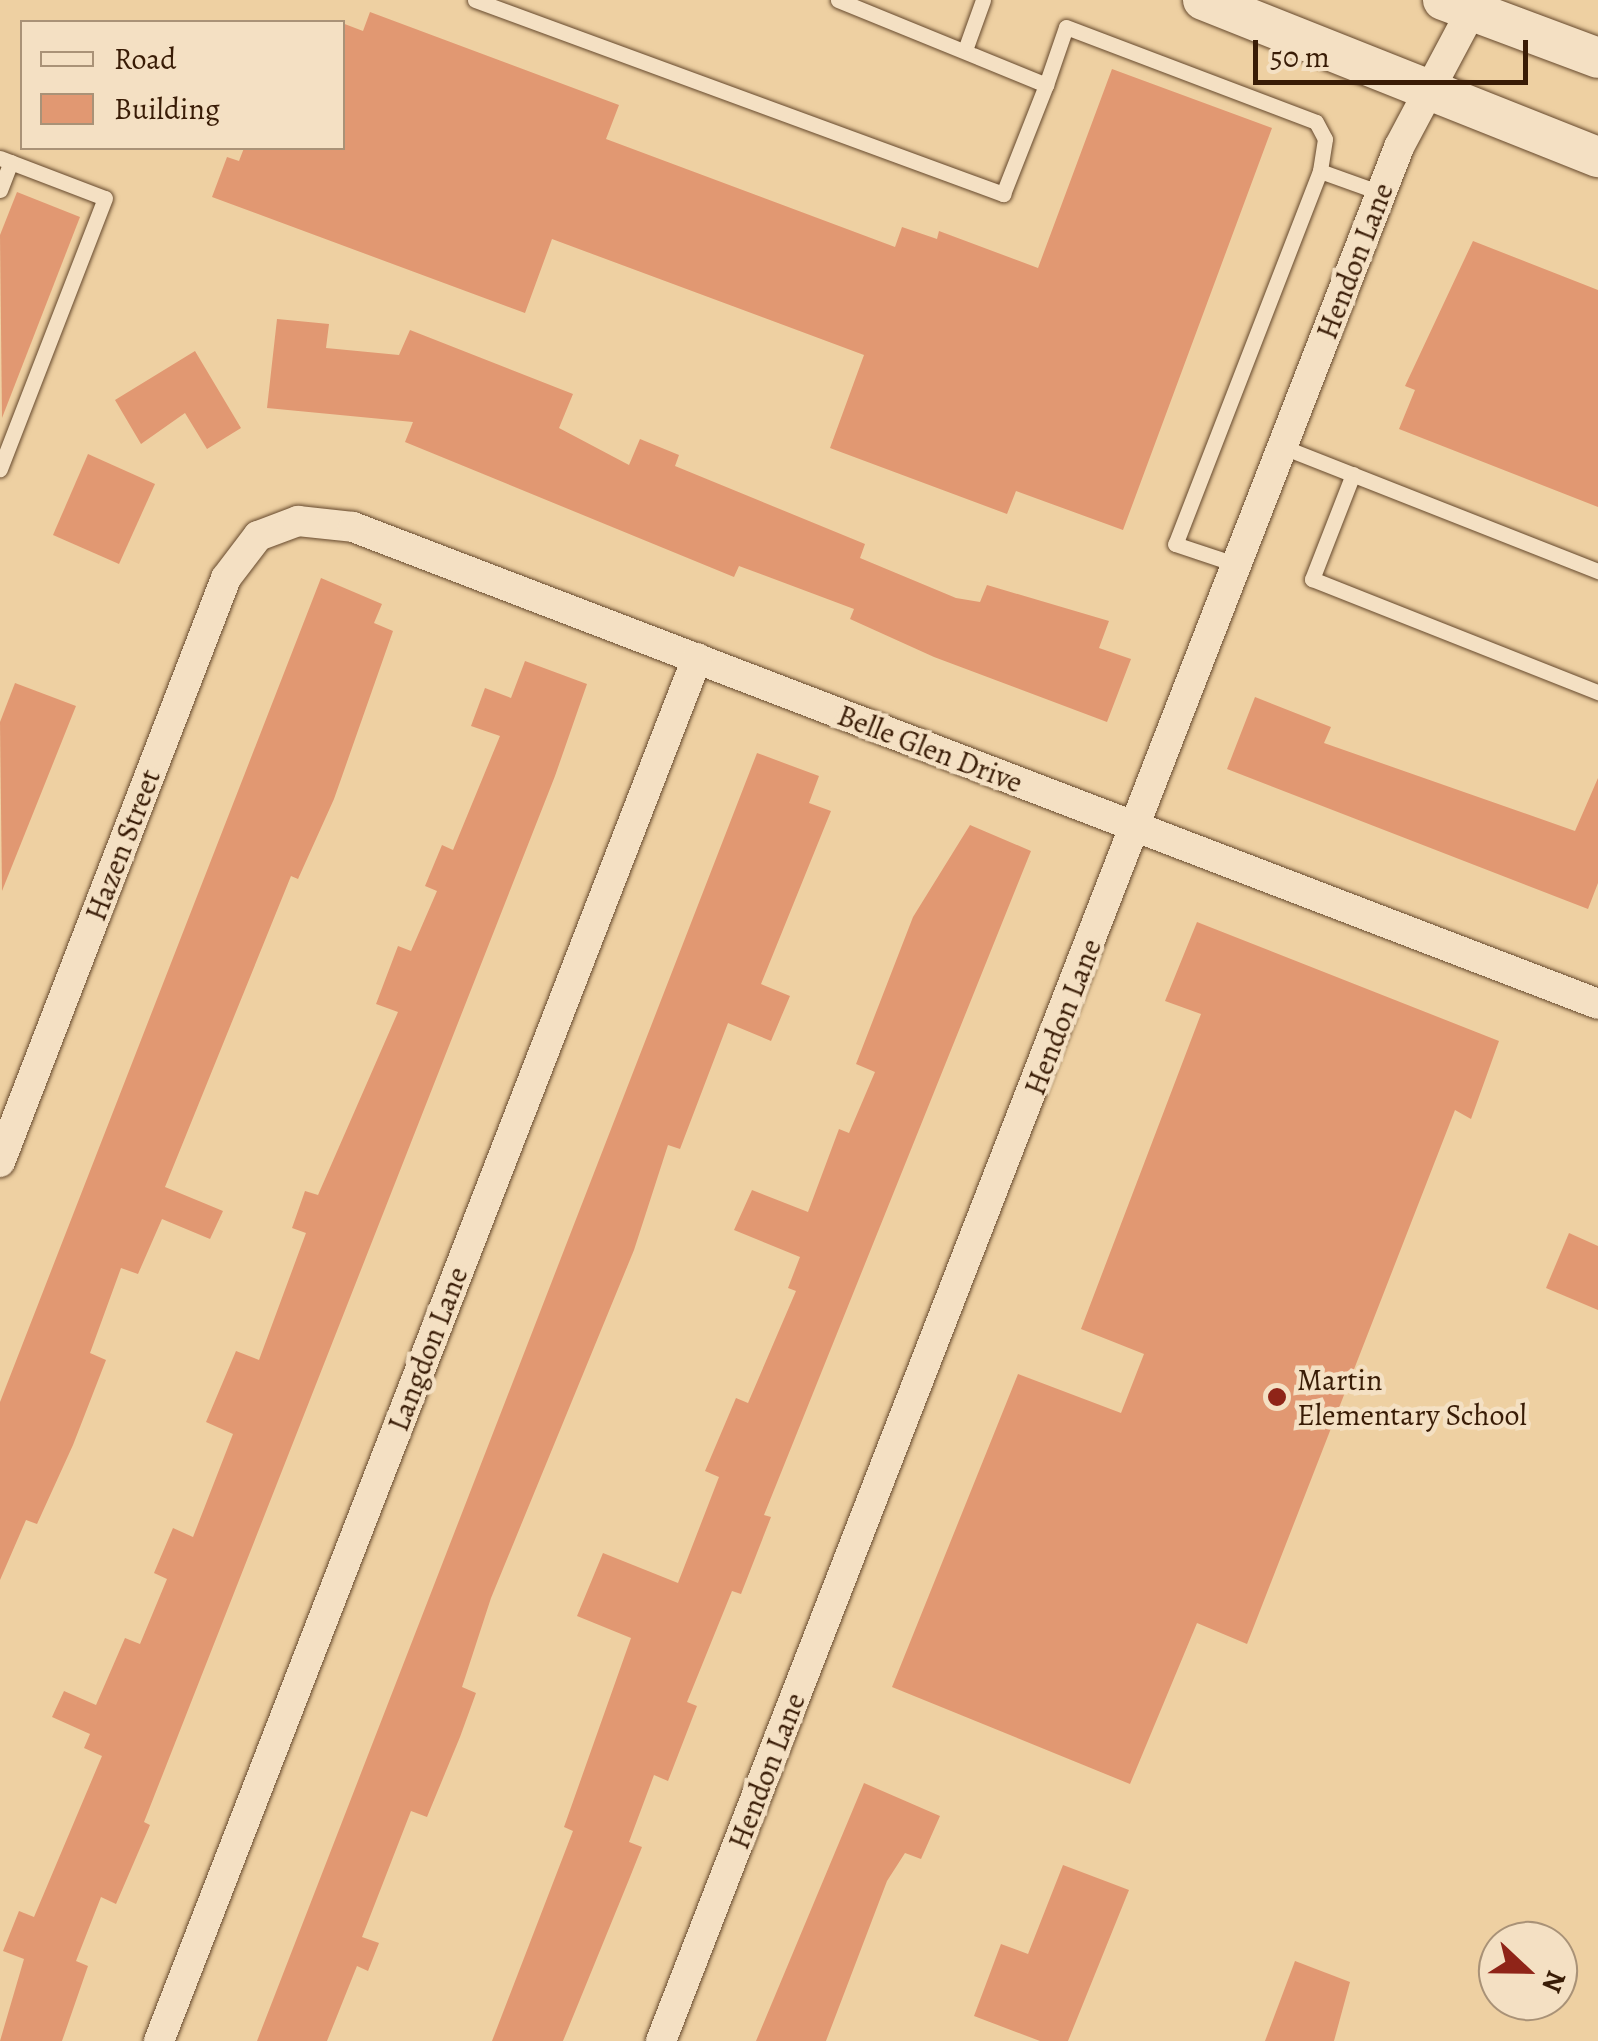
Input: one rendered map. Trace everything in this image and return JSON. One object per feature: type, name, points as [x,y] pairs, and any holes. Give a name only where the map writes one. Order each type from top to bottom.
[{"type":"main road","points":[[1203,0],[1598,157]]},
{"type":"main road","points":[[1464,4],[1598,58]]},
{"type":"street","name":"Hendon Lane","points":[[661,2041],[1137,830],[1381,193],[1464,4]]},
{"type":"street","name":"Belle Glen Drive","points":[[258,536],[298,521],[353,527],[1598,1004]]},
{"type":"street","name":"Hazen Street","points":[[0,1162],[11,1099],[226,578],[258,536]]},
{"type":"street","name":"Langdon Lane","points":[[159,2041],[697,658]]},
{"type":"lane","points":[[475,0],[1003,194],[1066,27],[1316,122],[1325,139],[1320,171],[1174,544],[1238,566]]},
{"type":"lane","points":[[838,0],[1046,86]]},
{"type":"lane","points":[[965,50],[983,0]]},
{"type":"lane","points":[[0,190],[6,160],[105,198],[0,469]]},
{"type":"lane","points":[[1320,171],[1381,193]]},
{"type":"lane","points":[[1283,447],[1598,571]]},
{"type":"lane","points":[[1353,474],[1312,579],[1598,692]]},
{"type":"building","points":[[370,12],[619,105],[606,139],[895,247],[902,227],[937,239],[939,231],[1038,268],[1112,69],[1272,128],[1123,530],[1016,491],[1007,514],[830,448],[864,355],[552,239],[525,313],[212,197],[227,157],[239,161],[243,150],[345,150],[345,24],[363,31]]},
{"type":"building","points":[[17,192],[80,217],[2,418],[0,235]]},
{"type":"building","points":[[1473,241],[1598,290],[1598,507],[1399,429],[1415,390],[1405,386]]},
{"type":"building","points":[[277,319],[329,324],[326,348],[399,355],[410,330],[573,394],[559,428],[629,465],[640,439],[679,455],[675,466],[865,544],[860,558],[956,598],[980,602],[987,585],[1109,621],[1099,648],[1131,659],[1107,722],[934,657],[850,619],[854,609],[739,566],[734,577],[405,442],[413,422],[267,408]]},
{"type":"building","points":[[195,351],[241,428],[207,449],[185,413],[141,444],[115,400]]},
{"type":"building","points":[[88,454],[155,484],[119,564],[53,535]]},
{"type":"building","points":[[321,578],[382,604],[374,623],[393,631],[334,799],[298,879],[291,876],[165,1187],[223,1211],[210,1239],[162,1219],[138,1274],[121,1268],[90,1353],[106,1360],[37,1524],[26,1520],[0,1580],[0,1402]]},
{"type":"building","points":[[525,661],[587,684],[555,776],[144,1822],[150,1825],[116,1904],[101,1897],[76,1961],[88,1966],[62,2041],[0,2041],[24,1959],[3,1951],[19,1911],[34,1917],[102,1756],[84,1748],[90,1734],[52,1717],[64,1691],[96,1705],[125,1638],[140,1644],[167,1579],[154,1573],[173,1528],[193,1537],[233,1434],[206,1422],[236,1351],[259,1360],[306,1233],[292,1228],[305,1191],[318,1195],[398,1012],[376,1004],[398,946],[411,951],[437,891],[425,886],[442,845],[453,850],[500,736],[471,726],[485,688],[511,698]]},
{"type":"building","points":[[15,683],[76,706],[2,891],[0,722]]},
{"type":"building","points":[[1255,697],[1331,727],[1324,743],[1575,831],[1598,778],[1598,883],[1588,909],[1227,769]]},
{"type":"building","points":[[757,753],[819,776],[809,803],[831,811],[761,984],[790,996],[771,1041],[728,1023],[680,1149],[668,1145],[634,1250],[491,1598],[462,1687],[476,1693],[460,1737],[427,1817],[411,1811],[362,1937],[379,1943],[368,1971],[357,1966],[327,2041],[257,2041]]},
{"type":"building","points":[[970,825],[1031,851],[764,1515],[771,1517],[741,1594],[732,1591],[687,1702],[697,1706],[668,1781],[654,1775],[629,1842],[642,1847],[563,2041],[492,2041],[573,1831],[564,1827],[631,1638],[577,1616],[603,1553],[678,1583],[719,1477],[705,1471],[736,1398],[748,1403],[796,1291],[788,1288],[800,1257],[734,1230],[752,1190],[808,1212],[839,1129],[849,1133],[875,1072],[856,1064],[913,917]]},
{"type":"building","points":[[1197,922],[1499,1041],[1471,1119],[1455,1110],[1247,1644],[1197,1623],[1130,1784],[892,1687],[1018,1374],[1121,1413],[1144,1354],[1081,1329],[1201,1014],[1165,1001]]},
{"type":"building","points":[[1569,1233],[1598,1246],[1598,1310],[1546,1288]]},
{"type":"building","points":[[864,1783],[940,1816],[921,1859],[905,1853],[887,1881],[826,2041],[756,2041]]},
{"type":"building","points":[[1063,1865],[1129,1890],[1068,2041],[1040,2041],[974,2016],[1001,1944],[1028,1954]]},
{"type":"building","points":[[1295,1961],[1350,1982],[1334,2041],[1265,2041]]},
{"type":"place","name":"Martin Elementary School","points":[[1277,1397]]}]
